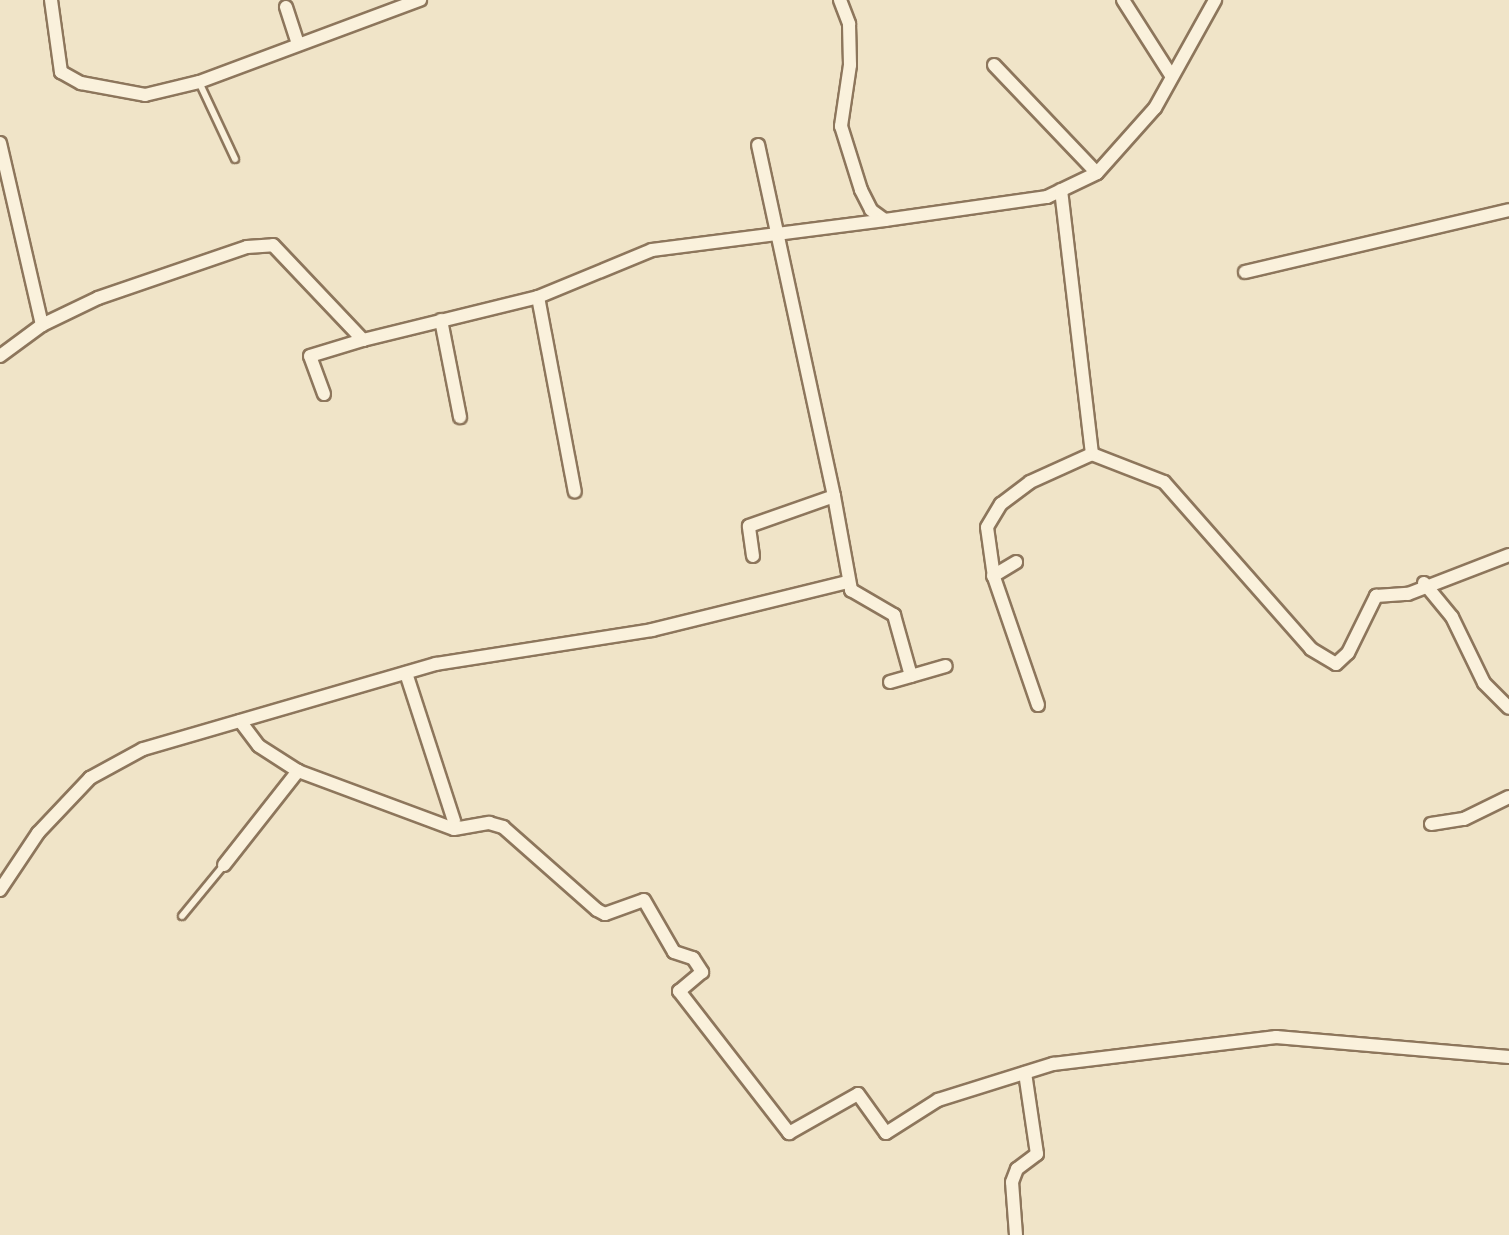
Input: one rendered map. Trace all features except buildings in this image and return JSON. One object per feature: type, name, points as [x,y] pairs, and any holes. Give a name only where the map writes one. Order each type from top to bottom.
[{"type":"street","points":[[51,0],[61,72],[71,80],[145,95],[199,82],[420,0]]},
{"type":"street","points":[[840,0],[849,24],[850,65],[841,126],[861,190],[871,210],[885,220]]},
{"type":"street","points":[[1123,0],[1172,77]]},
{"type":"street","points":[[324,394],[310,356],[538,297],[652,250],[885,220],[1061,190],[1097,173],[1155,108],[1215,0]]},
{"type":"street","points":[[286,7],[298,43]]},
{"type":"street","points":[[994,65],[1097,173]]},
{"type":"street","points":[[0,143],[42,325]]},
{"type":"street","points":[[758,145],[782,235],[848,582],[856,596],[894,615],[911,676]]},
{"type":"street","points":[[1061,190],[1092,454]]},
{"type":"street","points":[[1245,272],[1509,210]]},
{"type":"street","points":[[0,356],[42,325],[98,298],[247,247],[273,245],[363,340]]},
{"type":"street","points":[[538,297],[575,492]]},
{"type":"street","points":[[441,320],[460,417]]},
{"type":"street","points":[[1038,705],[993,576],[986,540],[992,514],[1030,482],[1092,454],[1164,482],[1311,649],[1336,664],[1348,653],[1376,596],[1408,594],[1424,583],[1509,555]]},
{"type":"street","points":[[753,556],[749,526],[834,496]]},
{"type":"street","points":[[993,576],[1016,562]]},
{"type":"street","points":[[0,890],[38,833],[90,778],[143,749],[406,673],[573,638],[652,630],[848,582]]},
{"type":"street","points":[[1424,583],[1452,617],[1484,683],[1509,708]]},
{"type":"street","points":[[890,682],[946,666]]},
{"type":"street","points":[[406,673],[454,821]]},
{"type":"street","points":[[240,721],[259,746],[298,771],[454,829],[489,823],[503,827],[605,914],[644,900],[674,952],[693,958],[702,972],[679,991],[789,1133],[858,1094],[886,1133],[938,1100],[1053,1064],[1276,1037],[1509,1057]]},
{"type":"street","points":[[224,865],[298,771]]},
{"type":"street","points":[[1431,824],[1464,819],[1509,797]]},
{"type":"street","points":[[1016,1235],[1012,1182],[1017,1169],[1037,1154],[1025,1073]]},
{"type":"lane","points":[[199,82],[235,159]]},
{"type":"lane","points":[[182,916],[224,865]]}]
